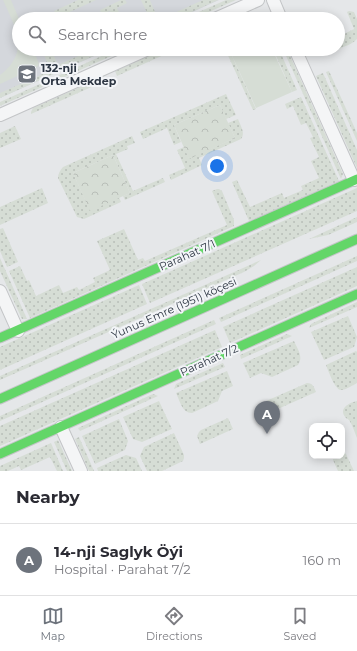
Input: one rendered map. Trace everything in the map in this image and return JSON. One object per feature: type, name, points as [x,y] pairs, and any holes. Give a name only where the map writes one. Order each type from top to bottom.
[{"type":"street","points":[[231,12],[258,0]]},
{"type":"street","points":[[273,0],[278,12]]},
{"type":"street","points":[[0,115],[132,56]]},
{"type":"street","points":[[298,56],[356,179]]},
{"type":"street","name":"Parahat 7/1","points":[[0,338],[356,179]]},
{"type":"street","name":"Ýunus Emre (1951) köçesi","points":[[0,399],[357,239]]},
{"type":"street","points":[[0,291],[18,331]]},
{"type":"street","name":"Parahat 7/2","points":[[0,454],[357,294]]},
{"type":"street","points":[[61,427],[81,471]]},
{"type":"shaded area","name":"132-nji Orta Mekdep","points":[[0,0],[219,0],[192,12],[12,12],[12,56],[94,56],[0,98]]},
{"type":"green space","points":[[3,0],[11,0],[16,12],[12,12],[12,20]]},
{"type":"green space","points":[[78,0],[96,0],[70,12],[54,11]]},
{"type":"green space","points":[[121,0],[125,0],[127,3],[117,8],[119,12],[101,12],[100,10]]},
{"type":"green space","points":[[141,0],[150,0],[155,12],[147,12]]},
{"type":"green space","points":[[203,0],[218,0],[191,12],[176,12]]},
{"type":"green space","points":[[226,0],[236,0],[209,12],[199,12]]},
{"type":"green space","points":[[347,12],[354,12],[357,19],[357,39],[345,47],[345,34],[354,29]]},
{"type":"green space","points":[[36,56],[39,64],[37,67],[0,84],[0,75],[10,66],[15,57]]},
{"type":"green space","points":[[45,56],[54,56],[58,65],[78,56],[93,56],[0,98],[0,93],[41,75],[46,69],[47,62]]},
{"type":"green space","points":[[102,56],[111,56],[0,106],[0,102]]},
{"type":"green space","points":[[149,56],[161,56],[117,76],[115,71]]},
{"type":"green space","points":[[228,56],[232,56],[256,109],[253,110]]},
{"type":"green space","points":[[232,56],[275,56],[292,92],[256,108]]},
{"type":"green space","points":[[276,56],[282,56],[297,90],[292,92]]},
{"type":"green space","points":[[286,56],[290,56],[343,174],[341,179]]},
{"type":"green space","points":[[329,71],[357,133],[357,141],[326,72]]},
{"type":"green space","points":[[323,73],[357,150],[357,168],[316,76]]},
{"type":"green space","points":[[94,81],[96,85],[31,114],[33,108]]},
{"type":"green space","points":[[226,94],[236,115],[226,119],[220,105],[174,125],[181,142],[174,145],[167,128],[143,139],[140,132]]},
{"type":"green space","points":[[301,97],[339,181],[249,221],[232,182],[237,180],[250,207],[282,193],[284,198],[303,190],[301,186],[319,178],[311,161],[319,157],[310,138],[313,137],[306,123],[301,125],[293,106],[287,109],[285,104]]},
{"type":"green space","points":[[220,105],[235,138],[189,159],[174,125]]},
{"type":"green space","points":[[238,119],[243,132],[241,139],[199,158],[202,165],[171,180],[169,175],[185,168],[177,150],[184,147],[189,158],[235,138],[228,123]]},
{"type":"green space","points":[[15,126],[21,139],[0,148],[0,133]]},
{"type":"green space","points":[[132,136],[135,143],[127,146],[128,149],[116,154],[133,191],[163,178],[165,182],[125,200],[123,196],[130,193],[113,155],[73,173],[90,210],[119,197],[121,202],[84,219],[77,217],[58,178],[61,169]]},
{"type":"green space","points":[[113,155],[130,193],[90,211],[73,173]]},
{"type":"green space","points":[[42,188],[48,203],[0,225],[0,207]]},
{"type":"green space","points":[[357,188],[357,211],[150,303],[142,284]]},
{"type":"green space","points":[[217,189],[222,191],[234,220],[234,226],[30,318],[9,271],[20,266],[27,281],[29,280],[36,296],[59,285],[63,293],[77,287],[79,290],[95,282],[93,278],[110,270],[97,241],[124,229],[138,260],[143,258],[145,261],[227,225],[212,191]]},
{"type":"green space","points":[[357,217],[357,222],[328,235],[309,239]]},
{"type":"green space","points":[[3,228],[18,262],[7,267],[0,251],[0,229]]},
{"type":"green space","points":[[357,256],[357,261],[221,322],[219,318]]},
{"type":"green space","points":[[0,258],[27,319],[22,319],[0,271]]},
{"type":"green space","points":[[261,260],[244,272],[0,380],[0,376]]},
{"type":"green space","points":[[357,267],[357,286],[230,343],[223,327]]},
{"type":"green space","points":[[139,285],[147,304],[0,370],[0,347]]},
{"type":"green space","points":[[357,302],[357,307],[309,328],[311,324]]},
{"type":"green space","points":[[348,316],[357,337],[354,347],[324,360],[311,332]]},
{"type":"green space","points":[[214,320],[216,324],[0,421],[0,416]]},
{"type":"green space","points":[[215,330],[222,347],[0,446],[0,426]]},
{"type":"green space","points":[[287,334],[292,336],[241,359],[240,355]]},
{"type":"green space","points":[[294,341],[300,356],[300,362],[298,365],[272,377],[261,373],[250,378],[243,363]]},
{"type":"green space","points":[[356,351],[357,383],[341,390],[336,387],[326,365]]},
{"type":"green space","points":[[223,363],[225,367],[174,389],[176,384]]},
{"type":"green space","points":[[227,371],[233,386],[222,391],[218,401],[192,413],[184,409],[176,393]]},
{"type":"green space","points":[[307,383],[314,387],[316,392],[271,412],[266,401]]},
{"type":"green space","points":[[153,394],[158,396],[80,431],[78,428]]},
{"type":"green space","points":[[159,401],[172,429],[142,442],[133,439],[123,417]]},
{"type":"green space","points":[[357,401],[357,438],[349,420],[343,412],[347,405]]},
{"type":"green space","points":[[228,418],[233,429],[200,444],[197,436],[201,430]]},
{"type":"green space","points":[[119,419],[128,441],[125,450],[95,464],[82,436]]},
{"type":"green space","points":[[174,433],[184,455],[183,461],[162,471],[147,471],[140,456],[144,447]]},
{"type":"green space","points":[[79,437],[94,471],[89,471],[75,439]]},
{"type":"green space","points":[[58,440],[72,471],[67,471],[54,442]]},
{"type":"green space","points":[[51,443],[63,471],[57,471],[50,457],[21,470],[19,466],[8,471],[0,471],[0,466]]},
{"type":"green space","points":[[345,453],[354,471],[338,471],[333,460],[345,459]]},
{"type":"green space","points":[[126,455],[136,458],[142,471],[98,471],[97,468]]},
{"type":"traffic: fast","points":[[0,338],[357,179]]},
{"type":"traffic: fast","points":[[0,399],[357,239]]},
{"type":"traffic: fast","points":[[0,454],[357,294]]},
{"type":"place","name":"132-nji Orta Mekdep","points":[[27,74]]},
{"type":"place","name":"14-nji Saglyk Öýi","points":[[267,434]]}]
